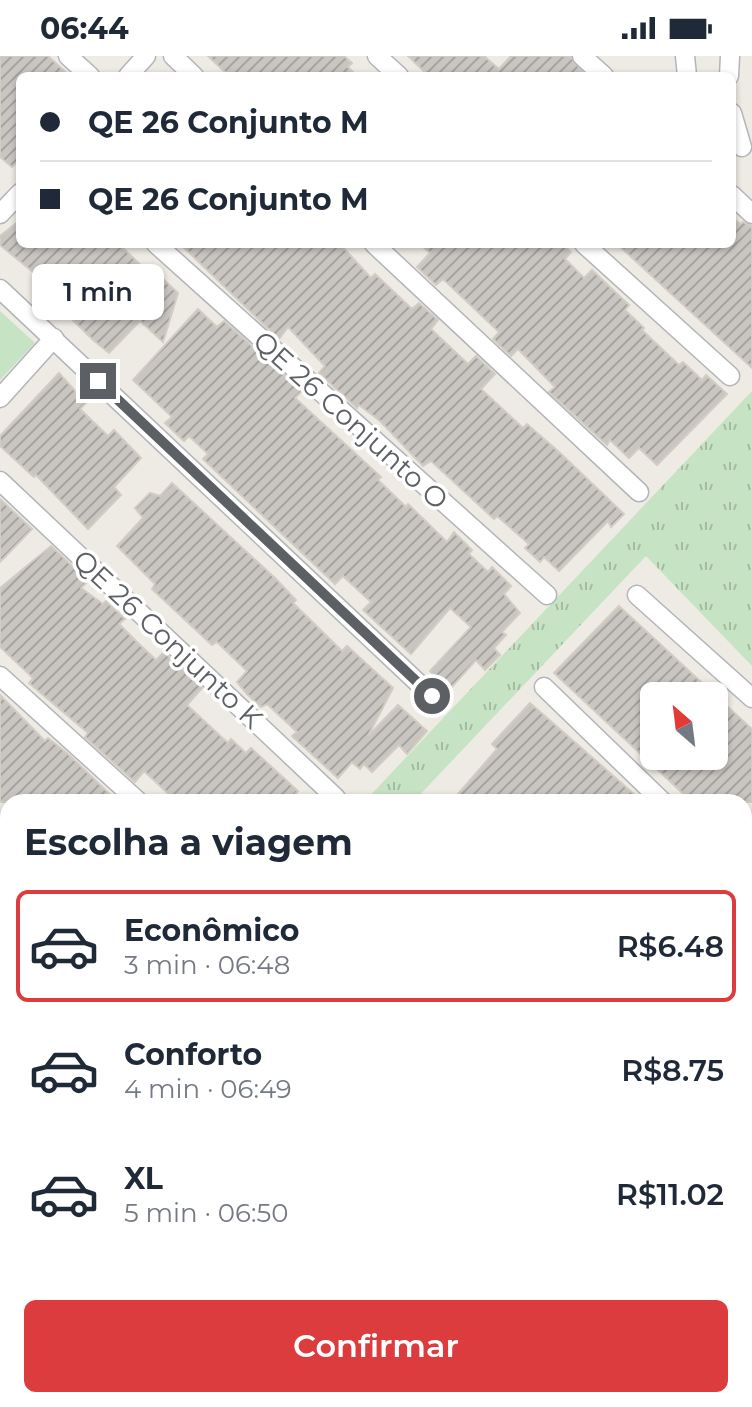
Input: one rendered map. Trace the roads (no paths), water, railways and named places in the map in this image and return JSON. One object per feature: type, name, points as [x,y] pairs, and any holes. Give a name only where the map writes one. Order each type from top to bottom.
[{"type":"street","points":[[68,56],[86,72]]},
{"type":"street","points":[[132,72],[146,56]]},
{"type":"street","points":[[173,56],[190,72]]},
{"type":"street","points":[[377,56],[395,72]]},
{"type":"street","points":[[582,56],[600,72]]},
{"type":"street","points":[[736,127],[742,148]]},
{"type":"street","name":"QE 26 Conjunto O","points":[[160,248],[547,595]]},
{"type":"street","points":[[378,248],[639,492]]},
{"type":"street","points":[[588,248],[730,376]]},
{"type":"street","points":[[0,289],[432,696]]},
{"type":"street","points":[[0,398],[54,338]]},
{"type":"street","name":"QE 26 Conjunto K","points":[[0,481],[332,794]]},
{"type":"street","points":[[637,595],[752,698]]},
{"type":"street","points":[[0,676],[130,794]]},
{"type":"street","points":[[544,687],[655,794]]}]
